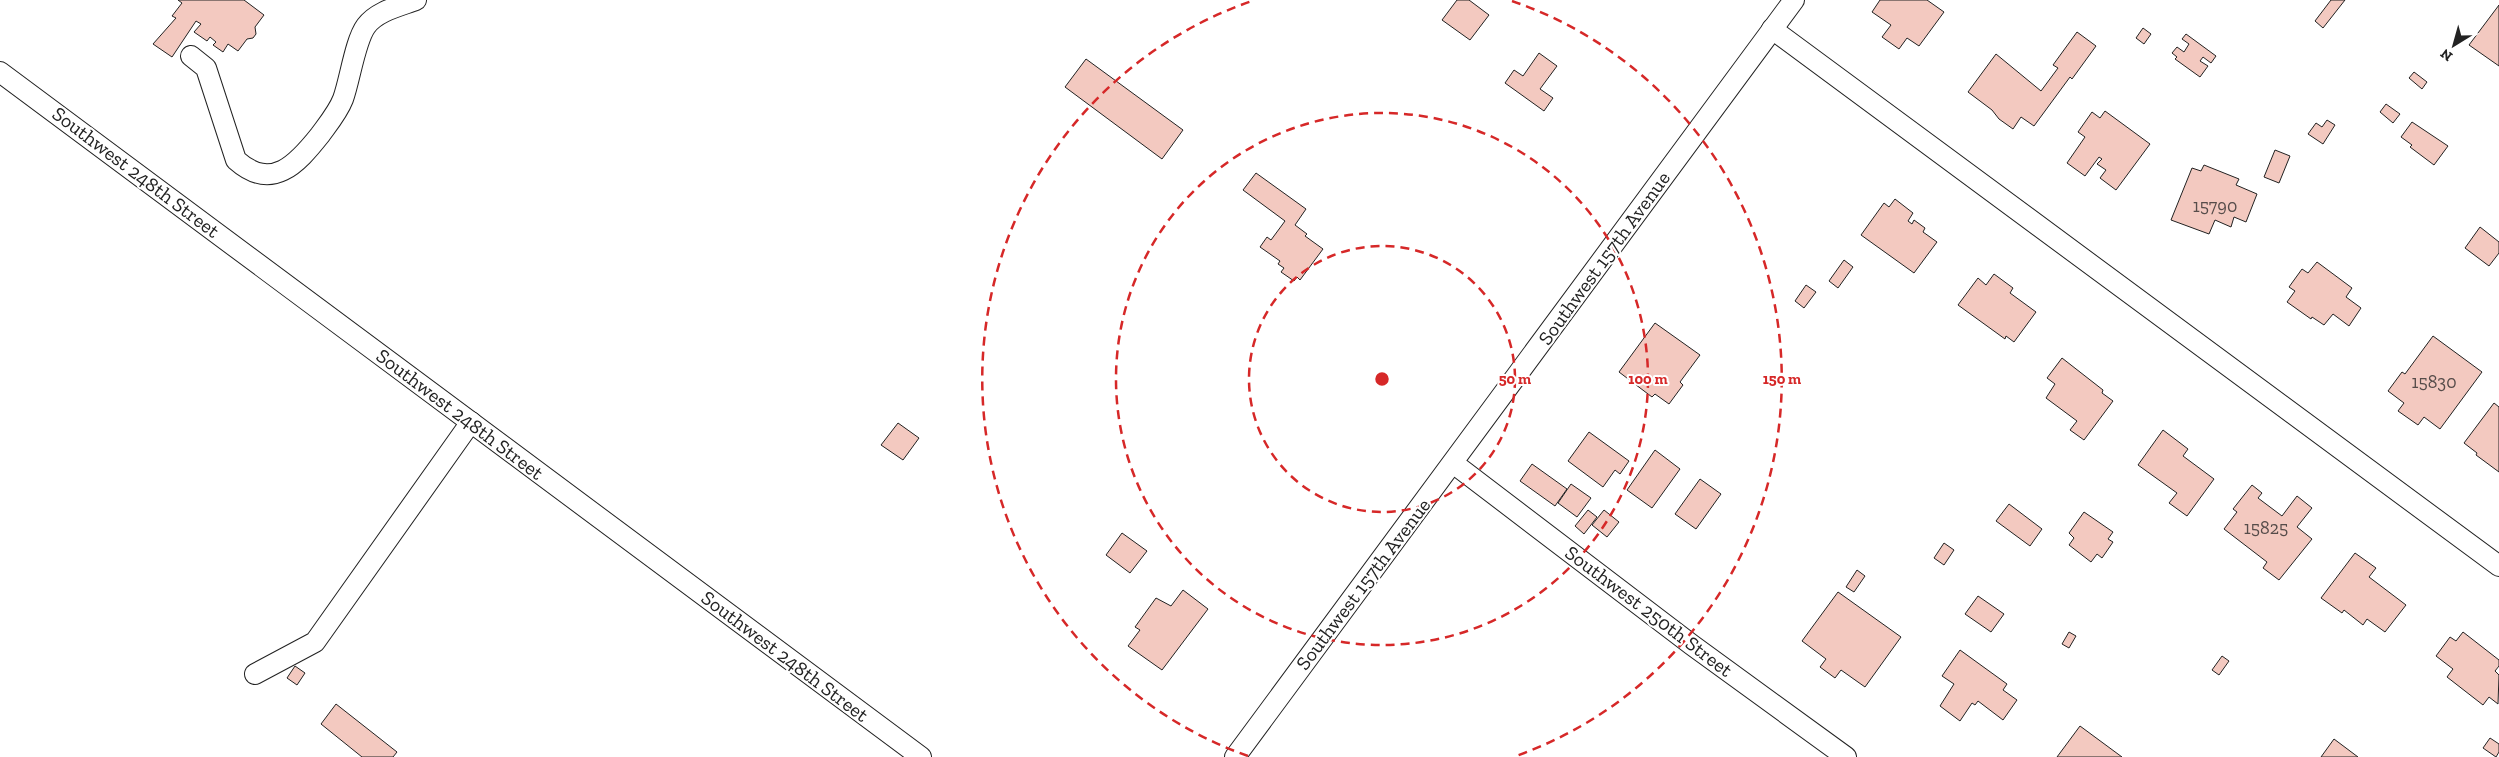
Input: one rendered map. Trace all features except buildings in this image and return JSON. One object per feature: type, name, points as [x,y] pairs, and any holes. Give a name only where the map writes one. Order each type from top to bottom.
[{"type":"street","points":[[191,56],[206,68],[236,160],[245,168],[258,173],[272,174],[286,169],[300,160],[342,102],[366,27],[378,16],[416,0]]},
{"type":"street","name":"Southwest 157th Avenue","points":[[1235,757],[1794,0]]},
{"type":"street","points":[[1772,30],[2499,566]]},
{"type":"street","name":"Southwest 248th Street","points":[[0,72],[921,757]]},
{"type":"street","points":[[255,674],[315,642],[471,422]]},
{"type":"street","name":"Southwest 250th Street","points":[[1453,463],[1692,645],[1846,757]]}]
